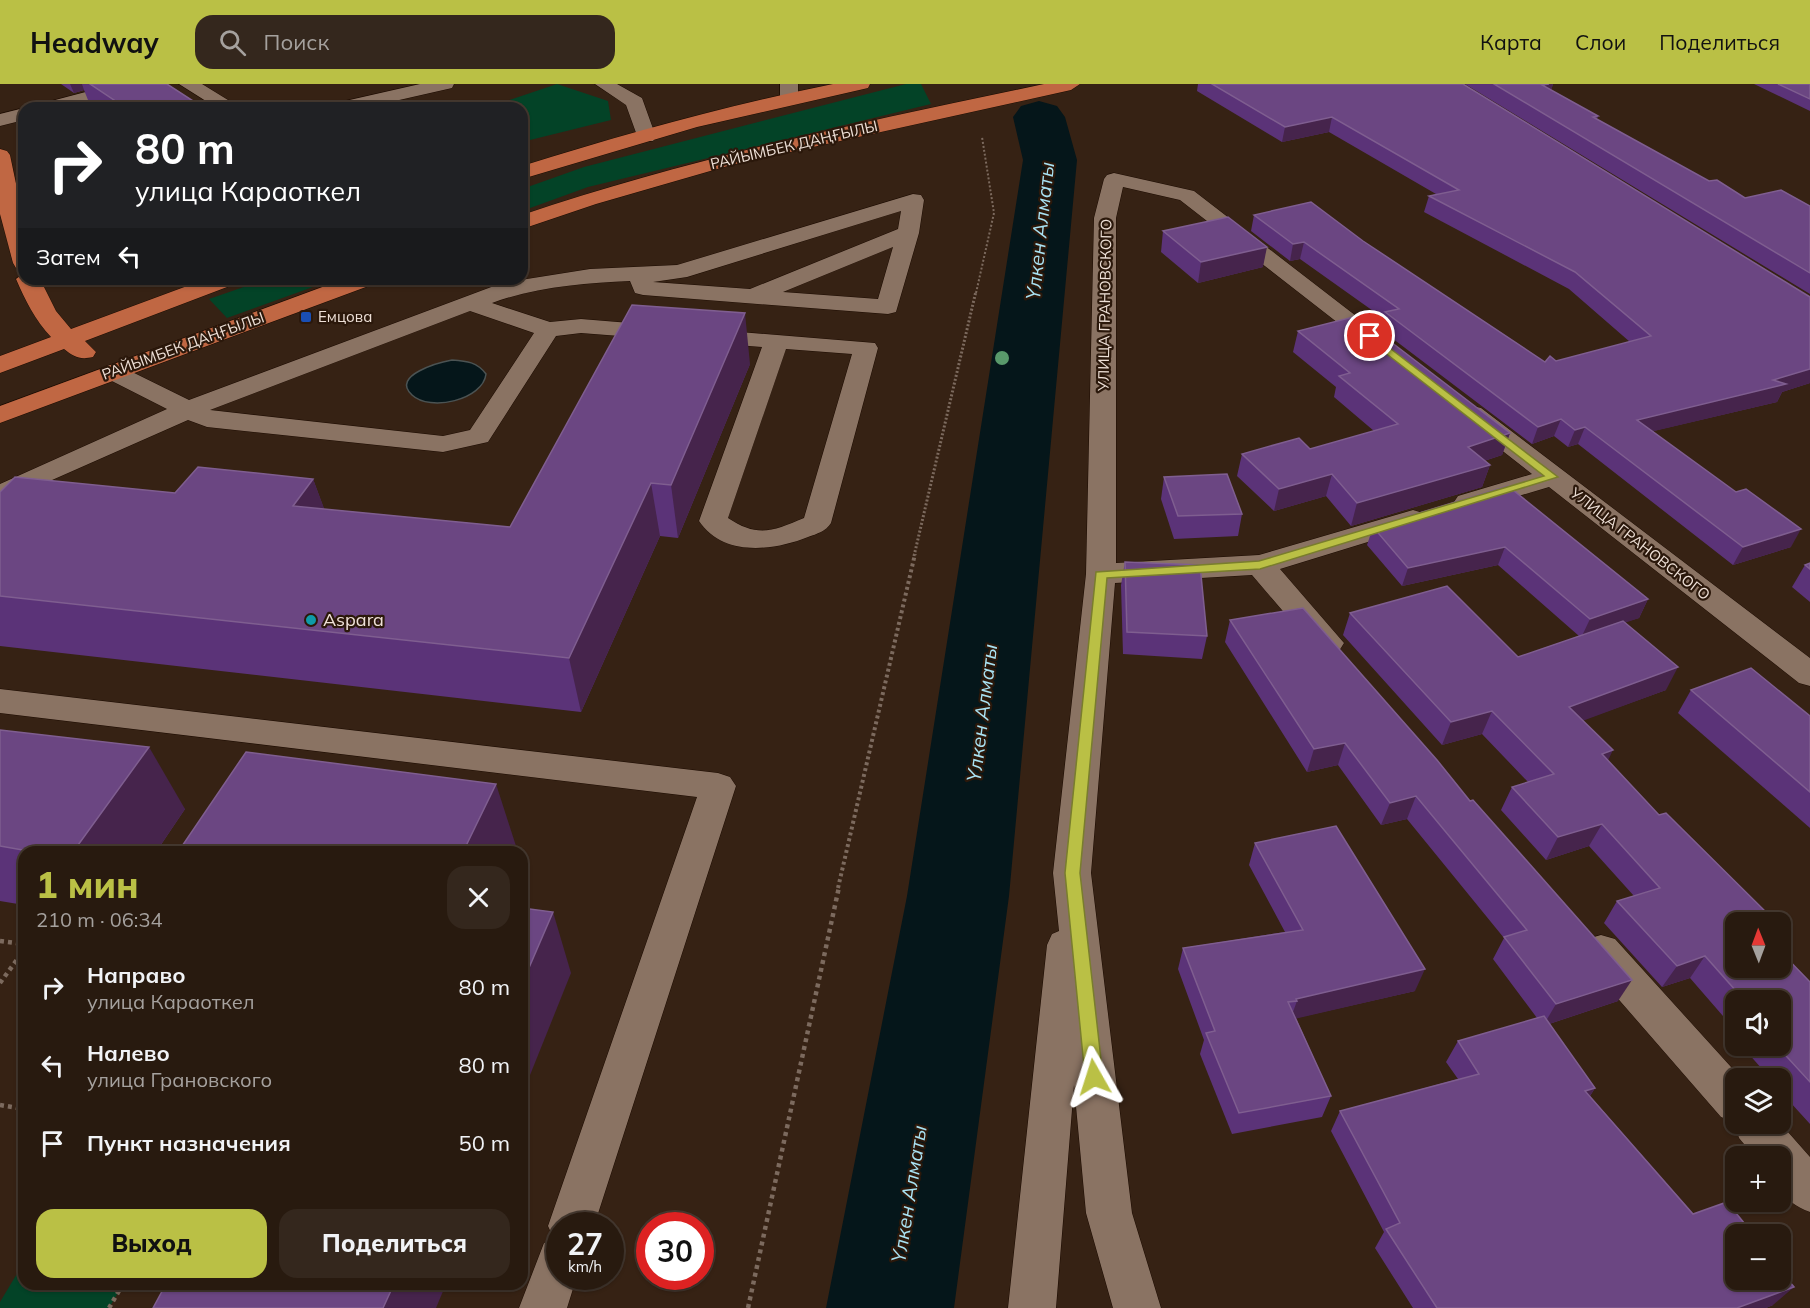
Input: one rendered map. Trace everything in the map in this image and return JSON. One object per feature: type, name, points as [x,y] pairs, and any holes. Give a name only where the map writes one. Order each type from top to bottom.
[{"type":"main road","points":[[528,171],[793,93],[861,84]]},
{"type":"main road","name":"РАЙЫМБЕК ДАҢҒЫЛЫ","points":[[528,220],[566,206],[750,154],[1071,84]]},
{"type":"main road","points":[[0,155],[2,176],[18,224]]},
{"type":"main road","points":[[31,285],[46,318],[67,340],[113,372]]},
{"type":"main road","points":[[0,365],[211,285]]},
{"type":"main road","name":"РАЙЫМБЕК ДАҢҒЫЛЫ","points":[[0,415],[350,285]]},
{"type":"street","points":[[70,102],[138,84]]},
{"type":"street","points":[[188,84],[220,102]]},
{"type":"street","points":[[366,102],[445,84]]},
{"type":"street","points":[[604,84],[635,102],[646,137]]},
{"type":"street","points":[[0,120],[18,116]]},
{"type":"street","name":"УЛИЦА ГРАНОВСКОГО","points":[[1101,574],[1105,218],[1114,178],[1187,195],[1402,361]]},
{"type":"street","points":[[0,494],[187,410],[510,288],[590,276],[679,272],[913,200],[908,233],[888,307],[643,288],[640,275]]},
{"type":"street","points":[[752,296],[908,233]]},
{"type":"street","points":[[471,304],[548,330],[581,326],[777,340],[866,348],[818,524],[779,539],[750,541],[727,532],[713,521],[777,340]]},
{"type":"street","points":[[113,372],[207,419],[443,444],[479,436],[548,330]]},
{"type":"street","name":"УЛИЦА ГРАНОВСКОГО","points":[[1449,397],[1810,675]]},
{"type":"street","points":[[1032,1308],[1101,574],[1260,565],[1553,477]]},
{"type":"street","points":[[1260,565],[1347,664]]},
{"type":"street","points":[[0,701],[718,786],[576,1212]]},
{"type":"street","points":[[1072,873],[1108,1213],[1137,1308]]},
{"type":"street","points":[[1577,924],[1725,1091]]},
{"type":"street","points":[[1762,1134],[1810,1191]]},
{"type":"street","points":[[543,1308],[549,1290]]},
{"type":"path","points":[[748,1308],[853,820],[994,213],[982,137]]},
{"type":"path","points":[[0,941],[18,943]]},
{"type":"path","points":[[0,983],[18,958]]},
{"type":"path","points":[[0,1105],[18,1108]]},
{"type":"path","points":[[109,1308],[120,1290]]},
{"type":"green space","points":[[557,84],[608,101],[611,120],[528,141],[528,102],[504,102]]},
{"type":"green space","points":[[906,84],[921,84],[931,104],[588,187],[528,209],[528,187],[584,167]]},
{"type":"green space","points":[[250,285],[318,285],[227,318],[209,299]]},
{"type":"green space","points":[[18,1272],[18,1290],[120,1290],[109,1308],[0,1308],[0,1302]]},
{"type":"shaded area","points":[[452,360],[471,363],[486,374],[483,383],[476,391],[455,401],[443,403],[431,403],[412,395],[407,388],[407,381],[412,376],[429,367]]},
{"type":"building","points":[[90,84],[167,84],[195,102],[117,102]]},
{"type":"building","points":[[1212,84],[1463,84],[1810,297],[1810,369],[1773,380],[1786,384],[1637,420],[1736,492],[1746,489],[1801,529],[1743,547],[1585,427],[1575,430],[1561,419],[1538,427],[1385,312],[1399,309],[1304,242],[1293,244],[1254,215],[1311,202],[1363,241],[1545,362],[1550,356],[1556,361],[1651,336],[1575,272],[1429,196],[1459,190],[1332,117],[1285,127]]},
{"type":"building","points":[[1494,84],[1549,84],[1542,85],[1598,116],[1593,117],[1709,181],[1717,180],[1745,198],[1781,190],[1810,206],[1810,273]]},
{"type":"building","points":[[1778,84],[1810,84],[1810,99]]},
{"type":"building","points":[[1228,217],[1267,247],[1201,262],[1163,231]]},
{"type":"building","points":[[632,305],[745,313],[671,485],[651,483],[569,658],[0,596],[0,492],[15,477],[175,493],[198,467],[313,479],[293,506],[510,527]]},
{"type":"building","points":[[1357,316],[1510,433],[1468,447],[1490,465],[1357,503],[1332,474],[1279,489],[1242,454],[1299,438],[1310,449],[1398,424],[1339,376],[1350,373],[1298,331]]},
{"type":"building","points":[[1227,474],[1242,514],[1178,516],[1164,477]]},
{"type":"building","points":[[1508,486],[1648,599],[1590,619],[1505,547],[1408,568],[1373,527]]},
{"type":"building","points":[[1125,562],[1200,565],[1207,636],[1127,632]]},
{"type":"building","points":[[1447,586],[1518,657],[1623,621],[1678,667],[1569,707],[1613,750],[1602,754],[1659,815],[1666,813],[1766,912],[1725,912],[1725,978],[1791,978],[1791,962],[1810,982],[1810,1082],[1786,1056],[1791,1056],[1791,990],[1735,990],[1705,956],[1677,966],[1617,901],[1660,888],[1602,824],[1558,837],[1512,787],[1554,774],[1492,711],[1451,722],[1350,613]]},
{"type":"building","points":[[1303,608],[1437,760],[1470,801],[1473,800],[1632,980],[1556,1004],[1504,937],[1527,930],[1416,796],[1390,803],[1345,743],[1314,749],[1230,620]]},
{"type":"building","points":[[1751,668],[1810,716],[1810,792],[1691,690]]},
{"type":"building","points":[[0,730],[149,747],[77,846],[18,846],[18,849],[0,846]]},
{"type":"building","points":[[246,752],[496,784],[466,846],[182,846]]},
{"type":"building","points":[[1336,826],[1425,969],[1288,1002],[1331,1096],[1239,1113],[1206,1033],[1215,1031],[1183,948],[1303,930],[1255,843]]},
{"type":"building","points":[[528,909],[553,912],[528,970]]},
{"type":"building","points":[[1544,1016],[1595,1088],[1585,1091],[1693,1214],[1725,1203],[1725,1212],[1735,1212],[1745,1224],[1725,1224],[1725,1290],[1786,1290],[1737,1308],[1437,1308],[1386,1229],[1400,1223],[1340,1111],[1479,1074],[1458,1041]]},
{"type":"building","points":[[163,1290],[391,1290],[383,1308],[153,1308]]},
{"type":"waterway","name":"Үлкен Алматы","points":[[890,1308],[958,896],[1050,160],[1039,117]]},
{"type":"place","name":"Емцова","points":[[306,317]]},
{"type":"place","name":"Aspara","points":[[311,620]]},
{"type":"route","points":[[1094,1077],[1072,873],[1101,574],[1260,565],[1553,477],[1370,336]]}]
